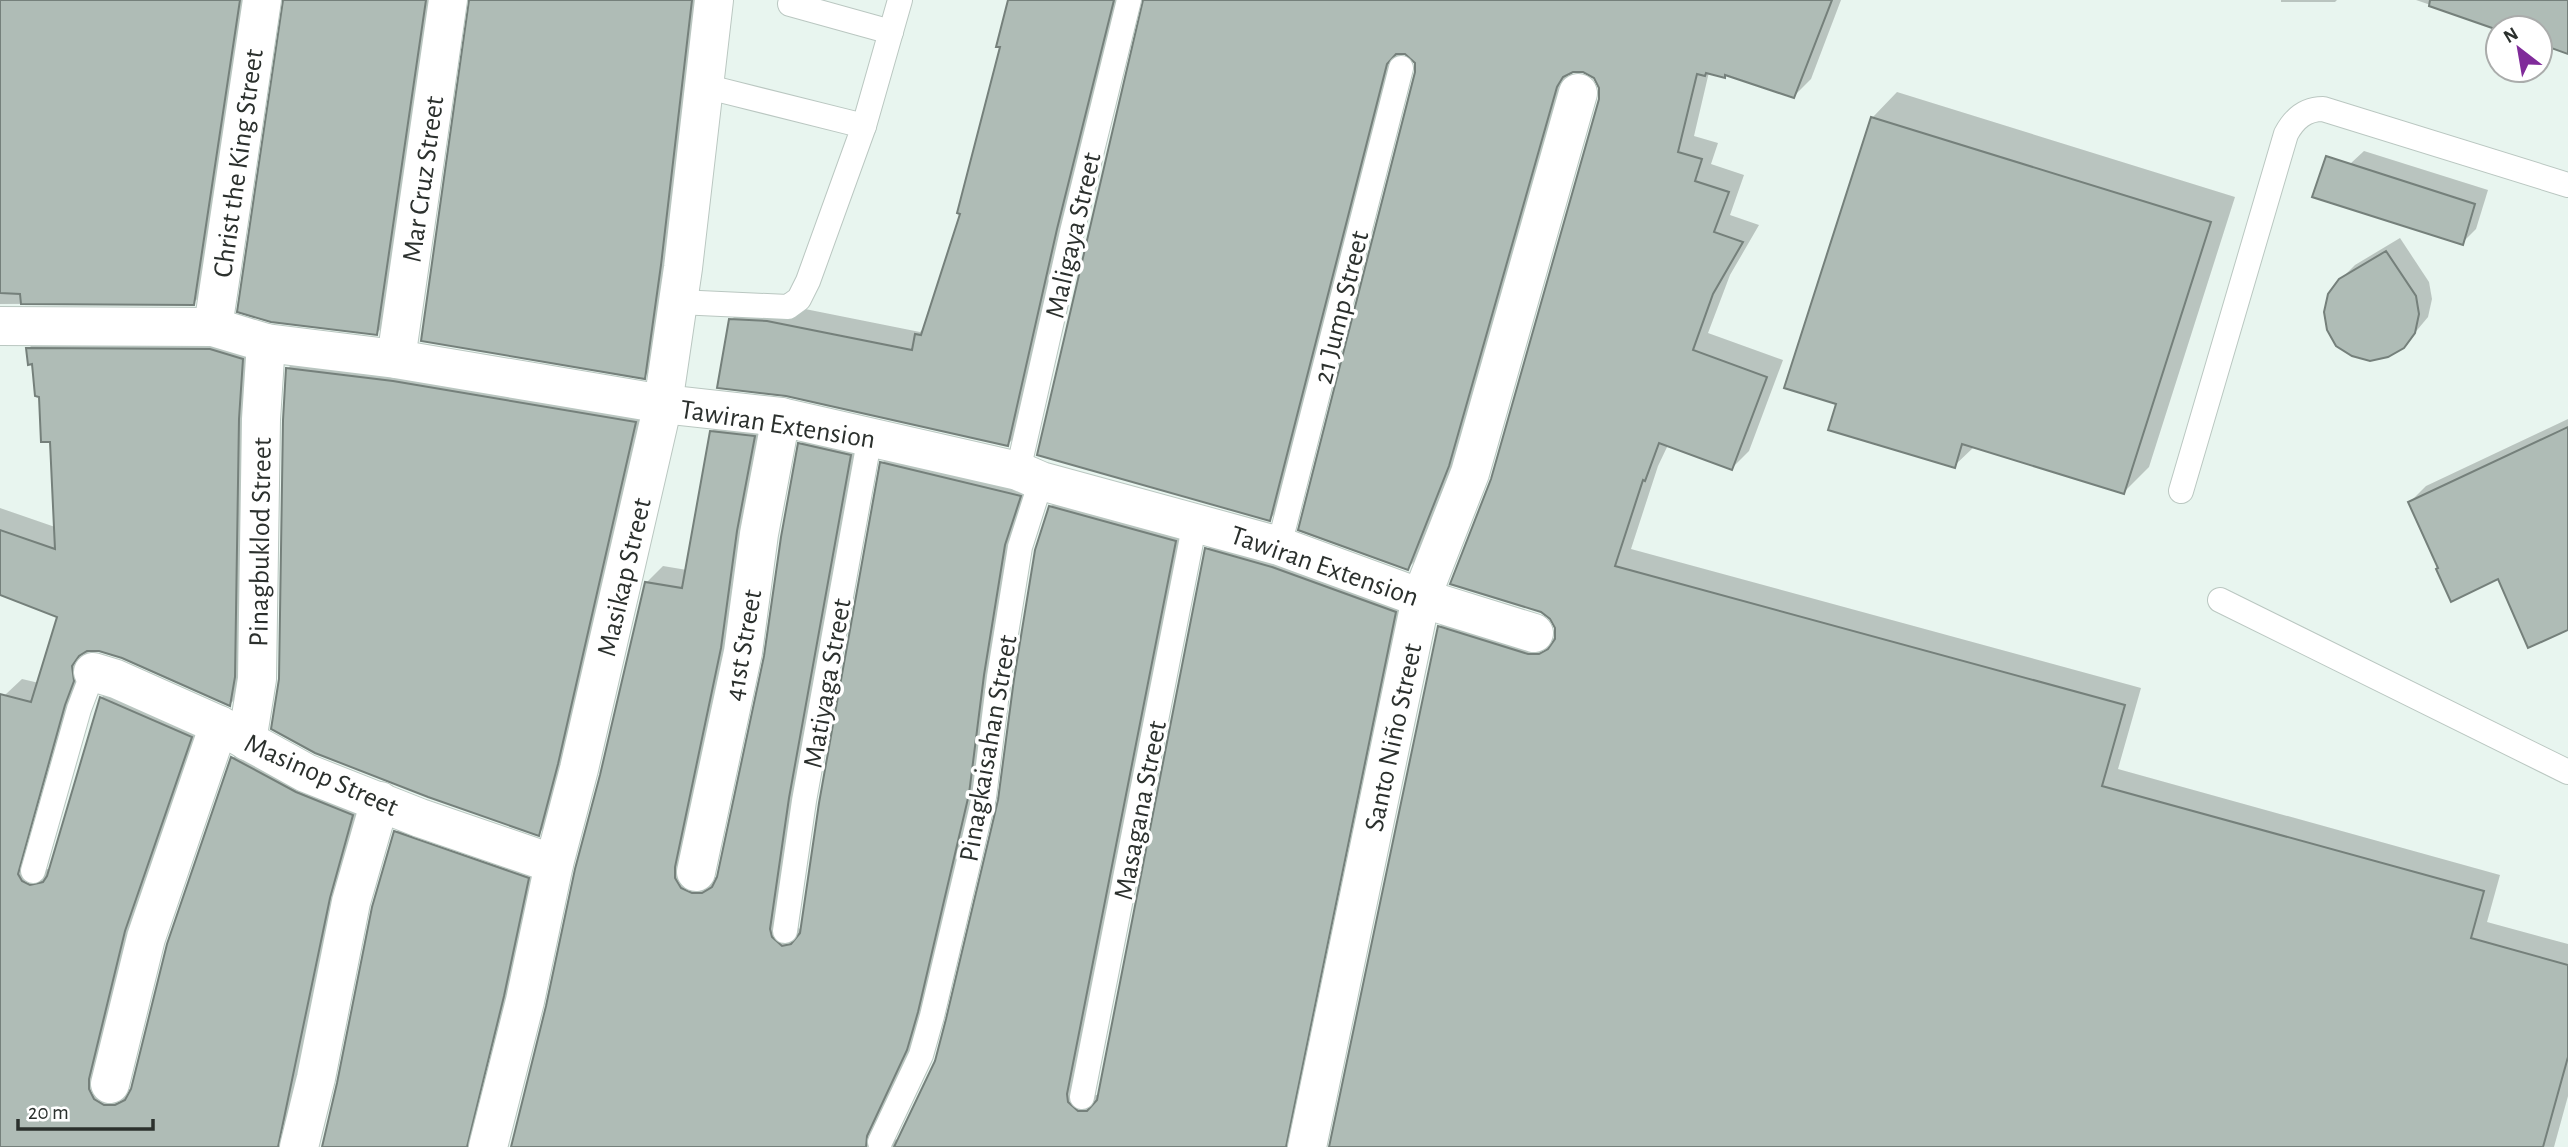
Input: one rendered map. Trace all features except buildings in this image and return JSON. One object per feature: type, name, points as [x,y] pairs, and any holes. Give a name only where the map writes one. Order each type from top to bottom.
[{"type":"street","name":"Christ the King Street","points":[[213,327],[262,0]]},
{"type":"street","name":"Mar Cruz Street","points":[[396,359],[448,0]]},
{"type":"street","name":"Masikap Street","points":[[488,1147],[525,1001],[554,864],[579,769],[663,404],[678,302],[714,0]]},
{"type":"street","name":"Santo Niño Street","points":[[1307,1147],[1421,597],[1470,473],[1578,93]]},
{"type":"street","name":"Tawiran Extension","points":[[0,326],[213,327],[266,343],[396,359],[663,404],[781,417],[1030,476],[1279,546],[1421,597],[1534,633]]},
{"type":"street","name":"Pinagbuklod Street","points":[[110,1084],[146,938],[257,679],[261,419],[266,343]]},
{"type":"street","name":"41st Street","points":[[696,872],[743,652],[759,534],[781,417]]},
{"type":"street","name":"Masinop Street","points":[[93,672],[116,679],[233,733],[306,773],[420,818],[554,864]]},
{"type":"street","points":[[299,1147],[316,1078],[351,902],[380,801]]},
{"type":"lane","points":[[678,302],[788,307],[799,299],[864,126],[900,0]]},
{"type":"lane","name":"Maligaya Street","points":[[1030,476],[1072,232],[1129,0]]},
{"type":"lane","points":[[790,4],[891,32]]},
{"type":"lane","name":"21 Jump Street","points":[[1279,546],[1401,68]]},
{"type":"lane","points":[[704,86],[864,126]]},
{"type":"lane","points":[[2181,491],[2286,134],[2292,123],[2303,114],[2313,109],[2323,109],[2568,185]]},
{"type":"lane","name":"Matiyaga Street","points":[[785,931],[804,801],[870,436]]},
{"type":"lane","name":"Pinagkaisahan Street","points":[[880,1142],[921,1055],[984,797],[999,677],[1030,476]]},
{"type":"lane","name":"Masagana Street","points":[[1082,1097],[1195,523]]},
{"type":"lane","points":[[2220,600],[2568,772]]},
{"type":"lane","points":[[33,871],[79,709],[93,672]]}]
